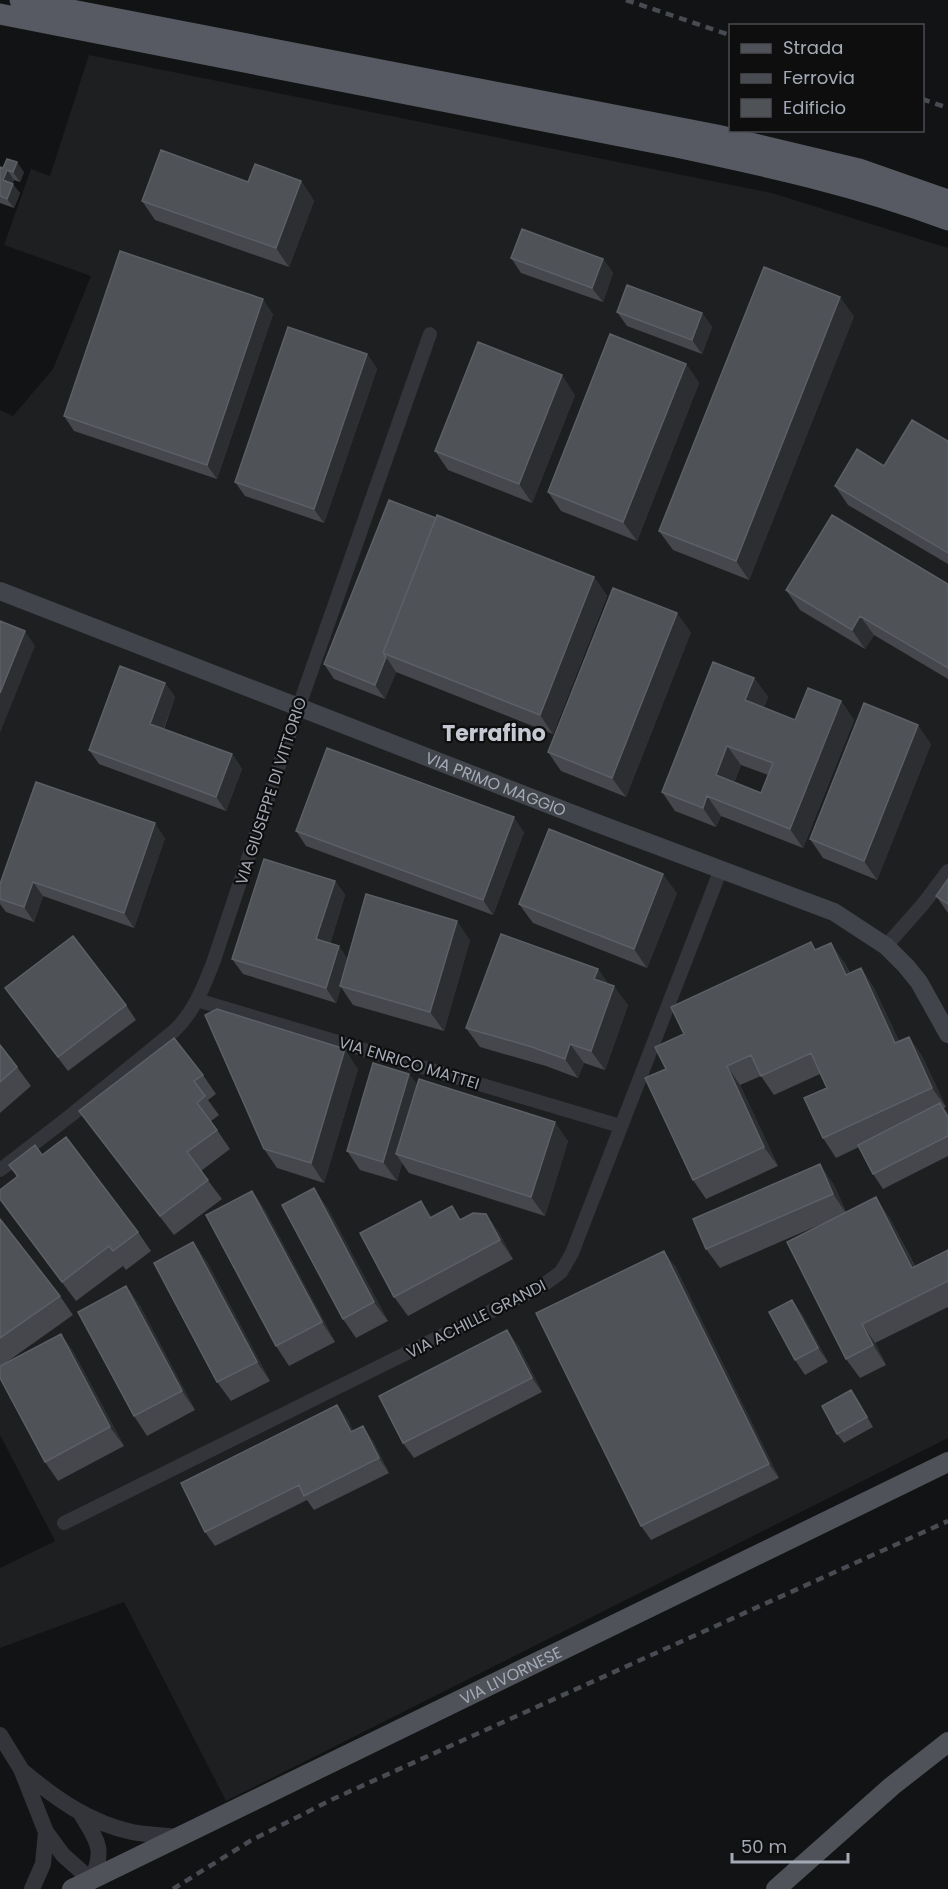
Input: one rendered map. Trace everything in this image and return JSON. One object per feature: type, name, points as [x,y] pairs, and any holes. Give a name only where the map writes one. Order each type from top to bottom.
[{"type":"highway","points":[[20,0],[717,135],[859,169],[948,200]]},
{"type":"highway","points":[[0,14],[730,158],[854,188],[948,220]]},
{"type":"main road","name":"VIA PRIMO MAGGIO","points":[[0,591],[583,818],[834,912],[886,946],[906,966],[919,982],[948,1034]]},
{"type":"main road","name":"VIA LIVORNESE","points":[[72,1889],[948,1462]]},
{"type":"main road","points":[[776,1889],[892,1786],[948,1742]]},
{"type":"street","name":"VIA GIUSEPPE DI VITTORIO","points":[[0,1170],[174,1031],[184,1021],[197,1000],[213,963],[299,706],[430,334]]},
{"type":"street","name":"VIA ACHILLE GRANDI","points":[[64,1522],[552,1280],[561,1272],[572,1253],[721,869]]},
{"type":"street","points":[[886,946],[924,903],[948,871]]},
{"type":"street","name":"VIA ENRICO MATTEI","points":[[197,1000],[620,1126]]},
{"type":"street","points":[[0,1735],[21,1769],[46,1832],[63,1855],[91,1880],[99,1865],[98,1842],[81,1814]]},
{"type":"street","points":[[21,1769],[53,1797],[81,1814],[131,1832],[178,1837]]},
{"type":"street","points":[[32,1889],[44,1864],[46,1832]]},
{"type":"shaded area","points":[[89,55],[772,193],[948,248],[948,1438],[226,1801],[124,1602],[0,1648],[0,1568],[55,1541],[0,1435],[0,410],[13,416],[53,369],[91,276],[4,245],[31,169],[50,176]]},
{"type":"building","points":[[161,150],[248,182],[255,164],[301,181],[276,248],[142,201]]},
{"type":"building","points":[[7,159],[17,162],[13,172],[7,170],[3,180],[13,184],[7,199],[0,196],[0,167],[3,168]]},
{"type":"building","points":[[522,229],[603,259],[592,288],[511,258]]},
{"type":"building","points":[[120,251],[263,299],[207,465],[64,416]]},
{"type":"building","points":[[764,267],[840,297],[736,561],[659,531]]},
{"type":"building","points":[[627,285],[702,313],[692,340],[617,312]]},
{"type":"building","points":[[288,327],[367,354],[314,509],[235,482]]},
{"type":"building","points":[[610,334],[686,364],[623,522],[548,492]]},
{"type":"building","points":[[478,342],[562,375],[519,484],[435,451]]},
{"type":"building","points":[[912,420],[948,441],[948,553],[835,486],[857,449],[884,466]]},
{"type":"building","points":[[389,500],[436,518],[383,653],[386,657],[375,685],[324,664]]},
{"type":"building","points":[[437,515],[594,577],[540,715],[383,653]]},
{"type":"building","points":[[832,515],[948,584],[948,668],[860,616],[852,630],[786,590]]},
{"type":"building","points":[[613,588],[677,613],[612,778],[548,752]]},
{"type":"building","points":[[0,621],[25,631],[0,693]]},
{"type":"building","points":[[713,662],[754,678],[745,700],[795,720],[808,688],[841,701],[790,829],[707,796],[703,808],[662,792]],"holes":[[[727,746],[773,763],[761,793],[716,775]]]},
{"type":"building","points":[[120,666],[165,683],[150,724],[232,754],[216,797],[89,750]]},
{"type":"building","points":[[864,703],[918,725],[864,861],[810,839]]},
{"type":"building","points":[[327,748],[514,817],[483,900],[296,831]]},
{"type":"building","points":[[36,782],[155,823],[124,913],[33,882],[24,907],[0,899],[0,884]]},
{"type":"building","points":[[549,829],[663,874],[634,949],[519,904]]},
{"type":"building","points":[[264,859],[335,881],[316,939],[339,946],[326,988],[232,959]]},
{"type":"building","points":[[948,879],[948,904],[936,896]]},
{"type":"building","points":[[366,894],[457,921],[430,1012],[340,986]]},
{"type":"building","points":[[501,934],[598,969],[594,979],[614,986],[591,1051],[570,1044],[565,1059],[466,1028]]},
{"type":"building","points":[[73,936],[126,1005],[58,1057],[5,988]]},
{"type":"building","points":[[811,942],[815,950],[831,943],[846,975],[861,968],[895,1043],[909,1037],[932,1088],[823,1138],[804,1098],[827,1088],[811,1053],[761,1076],[751,1055],[727,1066],[764,1147],[693,1180],[645,1078],[666,1069],[655,1047],[684,1034],[671,1007]]},
{"type":"building","points":[[217,1009],[345,1049],[311,1163],[264,1149],[205,1015]]},
{"type":"building","points":[[174,1038],[203,1075],[194,1081],[205,1096],[197,1103],[217,1130],[187,1152],[208,1180],[160,1216],[79,1111]]},
{"type":"building","points":[[0,1045],[17,1067],[0,1082]]},
{"type":"building","points":[[373,1063],[409,1074],[383,1162],[347,1151]]},
{"type":"building","points":[[419,1079],[555,1122],[531,1197],[396,1154]]},
{"type":"building","points":[[940,1103],[948,1118],[948,1136],[873,1174],[858,1145]]},
{"type":"building","points":[[66,1137],[138,1232],[113,1251],[109,1246],[62,1282],[0,1199],[0,1190],[18,1176],[9,1165],[35,1145],[42,1155]]},
{"type":"building","points":[[820,1164],[833,1194],[706,1249],[693,1219]]},
{"type":"building","points":[[314,1188],[374,1302],[343,1319],[282,1205]]},
{"type":"building","points":[[252,1191],[322,1322],[276,1346],[206,1215]]},
{"type":"building","points":[[876,1197],[912,1268],[948,1250],[948,1281],[862,1324],[873,1345],[846,1359],[787,1242]]},
{"type":"building","points":[[421,1201],[430,1218],[452,1206],[460,1220],[473,1213],[486,1214],[500,1240],[394,1297],[360,1233]]},
{"type":"building","points":[[0,1219],[60,1296],[0,1338]]},
{"type":"building","points":[[193,1242],[257,1362],[217,1382],[154,1263]]},
{"type":"building","points":[[664,1251],[769,1464],[641,1526],[536,1313]]},
{"type":"building","points":[[126,1286],[182,1391],[134,1416],[78,1312]]},
{"type":"building","points":[[792,1300],[818,1348],[795,1360],[769,1312]]},
{"type":"building","points":[[507,1330],[532,1378],[403,1443],[379,1396]]},
{"type":"building","points":[[61,1334],[110,1427],[45,1462],[0,1378],[0,1366]]},
{"type":"building","points":[[851,1390],[867,1417],[837,1434],[822,1406]]},
{"type":"building","points":[[337,1405],[351,1432],[363,1426],[379,1458],[304,1496],[299,1485],[205,1532],[181,1483]]},
{"type":"railway","points":[[626,0],[729,35]]},
{"type":"railway","points":[[924,100],[948,108]]},
{"type":"railway","points":[[173,1889],[250,1841],[333,1799],[948,1521]]},
{"type":"district","name":"Terrafino","points":[[494,733]]}]
